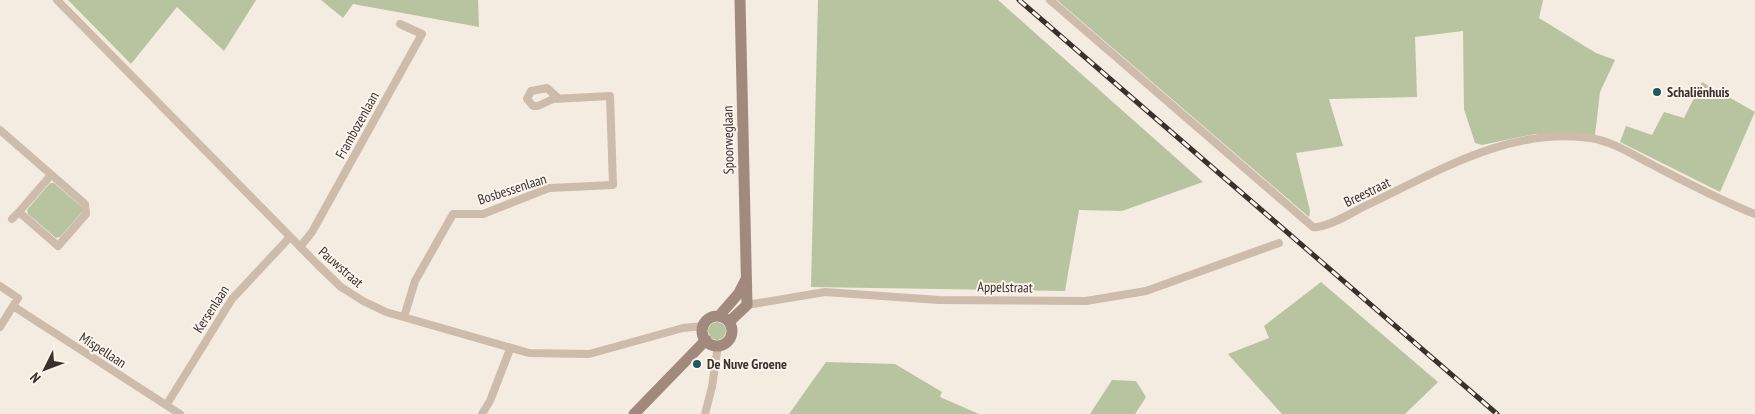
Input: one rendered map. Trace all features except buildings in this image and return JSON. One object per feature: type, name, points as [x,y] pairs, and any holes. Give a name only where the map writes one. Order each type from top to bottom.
[{"type":"street","name":"Pauwstraat","points":[[56,0],[300,247],[341,286],[363,301],[404,317],[529,353],[558,355],[589,354],[683,328],[703,326]]},
{"type":"street","name":"Spoorweglaan","points":[[740,0],[747,305]]},
{"type":"street","name":"Breestraat","points":[[1050,0],[1313,227],[1318,228],[1343,217],[1474,154],[1505,143],[1540,137],[1574,137],[1609,143],[1755,214]]},
{"type":"street","name":"Frambozenlaan","points":[[300,247],[312,232],[422,34],[400,24]]},
{"type":"street","name":"Bosbessenlaan","points":[[404,317],[415,281],[453,214],[483,214],[550,188],[613,185],[610,96],[558,98]]},
{"type":"street","points":[[0,130],[85,204],[86,214],[58,246],[19,212]]},
{"type":"street","points":[[12,220],[52,175]]},
{"type":"street","name":"Kersenlaan","points":[[167,404],[232,299],[290,237]]},
{"type":"street","name":"Appelstraat","points":[[747,305],[825,292],[939,300],[1086,301],[1146,291],[1279,243]]},
{"type":"street","points":[[724,319],[746,280]]},
{"type":"street","points":[[0,286],[18,298],[0,327]]},
{"type":"street","points":[[706,340],[703,326],[707,320],[724,319],[747,305]]},
{"type":"street","name":"Mispellaan","points":[[13,306],[180,414]]},
{"type":"street","points":[[718,345],[729,339],[732,329],[724,319]]},
{"type":"street","points":[[706,340],[718,345]]},
{"type":"street","points":[[634,414],[706,340]]},
{"type":"street","points":[[705,414],[712,387],[718,345]]},
{"type":"street","points":[[482,414],[493,393],[510,349]]},
{"type":"green space","points":[[68,0],[256,0],[224,51],[177,7],[131,64]]},
{"type":"green space","points":[[321,0],[478,0],[479,27],[353,4],[343,18]]},
{"type":"green space","points":[[818,0],[998,0],[1203,182],[1122,211],[1079,210],[1065,291],[811,287]]},
{"type":"green space","points":[[1057,0],[1543,0],[1539,18],[1596,53],[1615,60],[1600,92],[1595,135],[1535,134],[1482,145],[1475,143],[1464,109],[1463,31],[1415,37],[1417,97],[1329,99],[1343,146],[1296,153],[1310,211],[1309,217]]},
{"type":"green space","points":[[1702,82],[1755,112],[1720,192],[1620,142],[1626,126],[1652,135],[1664,112],[1684,118]]},
{"type":"green space","points":[[50,183],[54,183],[82,207],[82,212],[60,237],[56,238],[28,214],[27,210]]},
{"type":"green space","points":[[1321,282],[1438,382],[1405,414],[1282,414],[1228,354],[1269,338],[1264,326]]},
{"type":"green space","points":[[717,322],[723,325],[726,331],[723,337],[717,340],[711,337],[708,331],[711,325]]},
{"type":"green space","points":[[826,362],[895,364],[942,392],[940,397],[979,414],[789,414]]},
{"type":"green space","points":[[1112,380],[1136,381],[1146,397],[1135,414],[1090,414]]},
{"type":"railway","points":[[1019,0],[1497,414]]},
{"type":"place","name":"Schaliënhuis","points":[[1657,92]]},
{"type":"place","name":"De Nuve Groene","points":[[697,364]]}]
